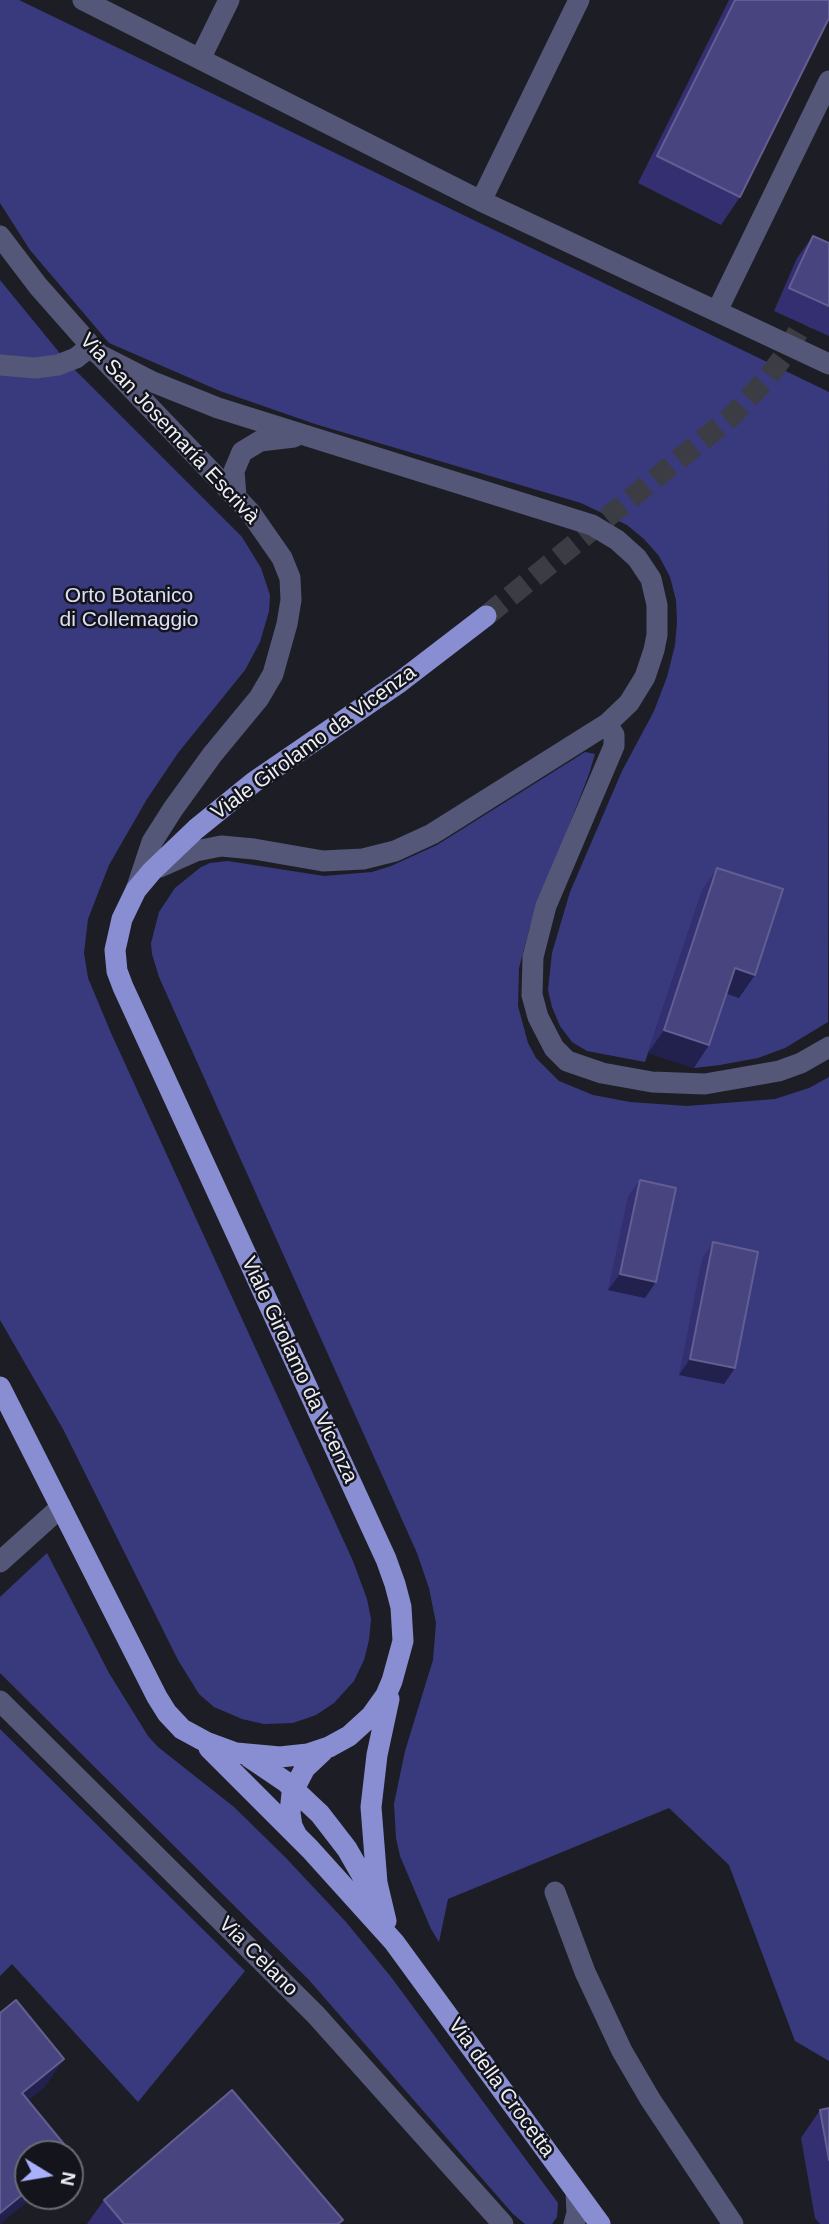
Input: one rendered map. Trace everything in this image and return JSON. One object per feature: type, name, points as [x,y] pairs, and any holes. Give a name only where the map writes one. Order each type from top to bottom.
[{"type":"main road","name":"Viale Girolamo da Vicenza","points":[[0,1387],[157,1697],[176,1724],[214,1746],[244,1754],[287,1757],[329,1747],[349,1736],[371,1716],[386,1695],[403,1641],[398,1596],[386,1559],[119,979],[115,962],[117,940],[125,911],[136,890],[195,829],[254,782],[400,682],[486,616]]},
{"type":"main road","name":"Via della Crocetta","points":[[386,1921],[377,1884],[371,1807],[377,1755],[397,1665]]},
{"type":"main road","name":"Via della Crocetta","points":[[193,1736],[214,1752],[296,1834],[380,1925],[600,2224]]},
{"type":"main road","points":[[296,1834],[290,1812],[294,1789],[309,1763],[329,1747]]},
{"type":"main road","name":"Via della Crocetta","points":[[244,1754],[269,1769],[320,1814],[347,1849],[402,1953]]},
{"type":"street","points":[[83,0],[481,201],[829,363]]},
{"type":"street","points":[[200,59],[229,0]]},
{"type":"street","points":[[481,201],[579,0]]},
{"type":"street","points":[[717,311],[829,82]]},
{"type":"street","name":"Via San Josemaría Escrivà","points":[[0,236],[38,286],[94,350],[236,496],[282,558],[289,578],[291,600],[285,636],[273,674],[265,690],[192,782],[157,834],[145,859],[136,890]]},
{"type":"street","points":[[0,365],[35,368],[58,365],[94,350],[175,392],[317,440],[570,517],[605,532],[629,549],[645,568],[654,591],[657,635],[650,664],[629,703],[607,724],[432,834],[379,856],[363,859],[323,860],[245,847],[221,846],[196,851],[152,872]]},
{"type":"street","points":[[236,496],[234,471],[247,448],[277,437],[317,440]]},
{"type":"street","points":[[607,724],[614,735],[612,750],[546,906],[533,957],[532,995],[538,1017],[554,1048],[567,1061],[586,1069],[629,1079],[705,1084],[770,1073],[801,1063],[829,1047]]},
{"type":"street","points":[[0,1562],[61,1507]]},
{"type":"street","name":"Via Celano","points":[[0,1701],[316,2015],[503,2224]]},
{"type":"street","points":[[555,1892],[590,1984],[622,2051],[664,2122],[733,2224]]},
{"type":"street","points":[[574,2224],[578,2213],[576,2192]]},
{"type":"green space","points":[[0,0],[19,0],[829,392],[828,1022],[785,1048],[758,1058],[694,1068],[719,991],[739,997],[767,912],[702,891],[645,1062],[587,1051],[572,1042],[560,1026],[548,990],[552,953],[570,892],[622,771],[654,711],[667,677],[675,645],[676,600],[670,577],[659,556],[627,525],[581,503],[315,424],[220,391],[109,343],[30,250],[0,203]]},
{"type":"green space","name":"Orto Botanico di Collemaggio","points":[[0,280],[67,362],[242,537],[261,568],[270,595],[269,611],[260,642],[245,670],[178,753],[147,799],[109,865],[88,919],[84,953],[88,978],[111,1033],[353,1561],[367,1599],[371,1619],[369,1640],[364,1660],[354,1681],[334,1703],[316,1715],[293,1723],[264,1724],[242,1719],[214,1707],[199,1694],[178,1660],[63,1429],[0,1320]]},
{"type":"green space","points":[[585,752],[595,754],[589,774],[530,926],[519,968],[518,1006],[528,1043],[536,1058],[559,1081],[593,1095],[630,1102],[687,1106],[775,1099],[809,1088],[829,1077],[829,2061],[795,2041],[729,1865],[669,1808],[448,1899],[439,1942],[431,1929],[400,1856],[394,1804],[405,1751],[433,1660],[436,1623],[429,1588],[417,1553],[159,977],[152,954],[151,943],[159,912],[175,888],[201,867],[228,861],[324,876],[372,872],[437,845]]},
{"type":"green space","points":[[47,1553],[109,1673],[148,1736],[158,1747],[234,1807],[346,1922],[391,1977],[558,2203],[557,2217],[552,2224],[525,2224],[513,2214],[309,1980],[0,1673],[0,1597]]},
{"type":"green space","points":[[0,1729],[245,1971],[138,2102],[12,1964],[0,1976]]},
{"type":"building","points":[[735,0],[829,0],[829,18],[740,197],[657,156]]},
{"type":"building","points":[[813,236],[829,243],[829,306],[789,288]]},
{"type":"building","points":[[717,868],[783,889],[755,975],[735,968],[709,1045],[664,1030]]},
{"type":"building","points":[[640,1180],[676,1188],[656,1282],[620,1274]]},
{"type":"building","points":[[713,1242],[758,1252],[735,1368],[690,1359]]},
{"type":"building","points":[[16,2000],[64,2059],[22,2093],[61,2140],[14,2140],[14,2202],[0,2213],[0,2013]]},
{"type":"building","points":[[232,2090],[343,2220],[338,2224],[124,2224],[104,2200]]},
{"type":"building","points":[[829,2108],[829,2160],[820,2110]]},
{"type":"tunnel","points":[[486,616],[732,416],[786,353],[829,277]]}]
